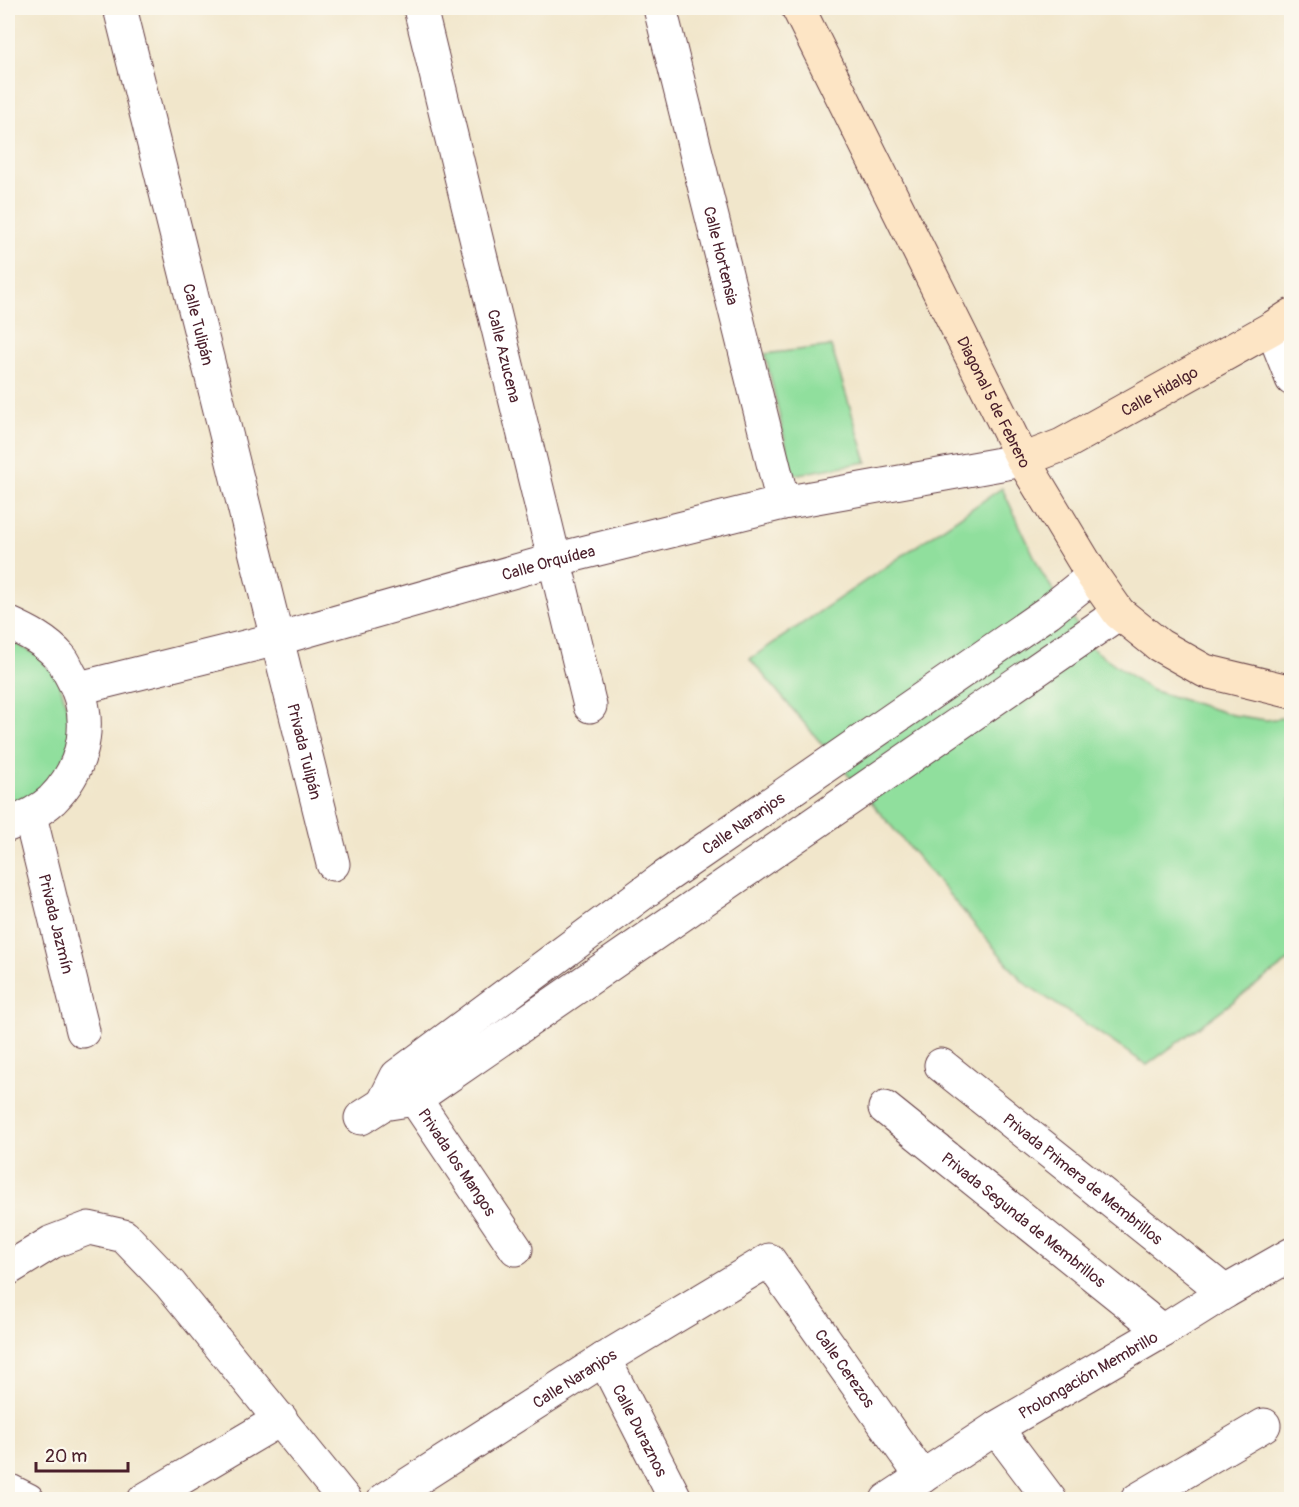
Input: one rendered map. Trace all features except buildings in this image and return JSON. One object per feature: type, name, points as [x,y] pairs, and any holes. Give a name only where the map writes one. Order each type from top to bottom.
[{"type":"main road","name":"Diagonal 5 de Febrero","points":[[798,8],[1023,460],[1119,613],[1159,645],[1205,671],[1292,692]]},
{"type":"main road","name":"Calle Hidalgo","points":[[1023,460],[1062,445],[1282,321]]},
{"type":"street","name":"Calle Tulipán","points":[[120,8],[277,639]]},
{"type":"street","name":"Calle Azucena","points":[[420,8],[590,706]]},
{"type":"street","name":"Calle Hortensia","points":[[660,8],[783,503]]},
{"type":"street","points":[[1282,321],[1292,379]]},
{"type":"street","name":"Calle Orquídea","points":[[79,688],[277,639],[554,560],[783,503],[1023,460]]},
{"type":"street","name":"Calle Naranjos","points":[[389,1099],[662,879],[1048,612],[1094,576]]},
{"type":"street","points":[[389,1099],[684,913],[1119,613]]},
{"type":"street","points":[[8,623],[35,635],[61,658],[79,688],[84,713],[84,737],[78,761],[66,783],[50,802],[19,820]]},
{"type":"street","name":"Privada Tulipán","points":[[277,639],[333,864]]},
{"type":"street","points":[[947,681],[973,714]]},
{"type":"street","name":"Privada Jazmín","points":[[19,820],[83,1031]]},
{"type":"street","points":[[662,879],[684,913]]},
{"type":"street","name":"Privada Primera de Membrillos","points":[[941,1065],[1225,1292]]},
{"type":"street","name":"Privada los Mangos","points":[[389,1099],[516,1249]]},
{"type":"street","name":"Privada Segunda de Membrillos","points":[[885,1108],[1163,1331]]},
{"type":"street","points":[[8,1269],[52,1242],[89,1228],[124,1236],[170,1284],[345,1500]]},
{"type":"street","name":"Prolongación Membrillo","points":[[887,1500],[996,1428],[1292,1254]]},
{"type":"street","name":"Calle Naranjos","points":[[384,1500],[604,1359],[769,1260]]},
{"type":"street","name":"Calle Cerezos","points":[[769,1260],[922,1477]]},
{"type":"street","name":"Calle Duraznos","points":[[604,1359],[676,1500]]},
{"type":"street","points":[[144,1500],[281,1419]]},
{"type":"street","points":[[1137,1500],[1263,1425]]},
{"type":"street","points":[[996,1428],[1050,1500]]},
{"type":"street","points":[[8,1490],[28,1500]]},
{"type":"green space","points":[[831,346],[867,462],[793,475],[765,354]]},
{"type":"green space","points":[[1002,488],[1043,575],[1093,649],[1151,690],[1233,715],[1266,720],[1291,717],[1291,959],[1147,1065],[1023,982],[750,659]]},
{"type":"green space","points":[[8,640],[36,654],[58,677],[74,731],[55,785],[8,816]]}]
